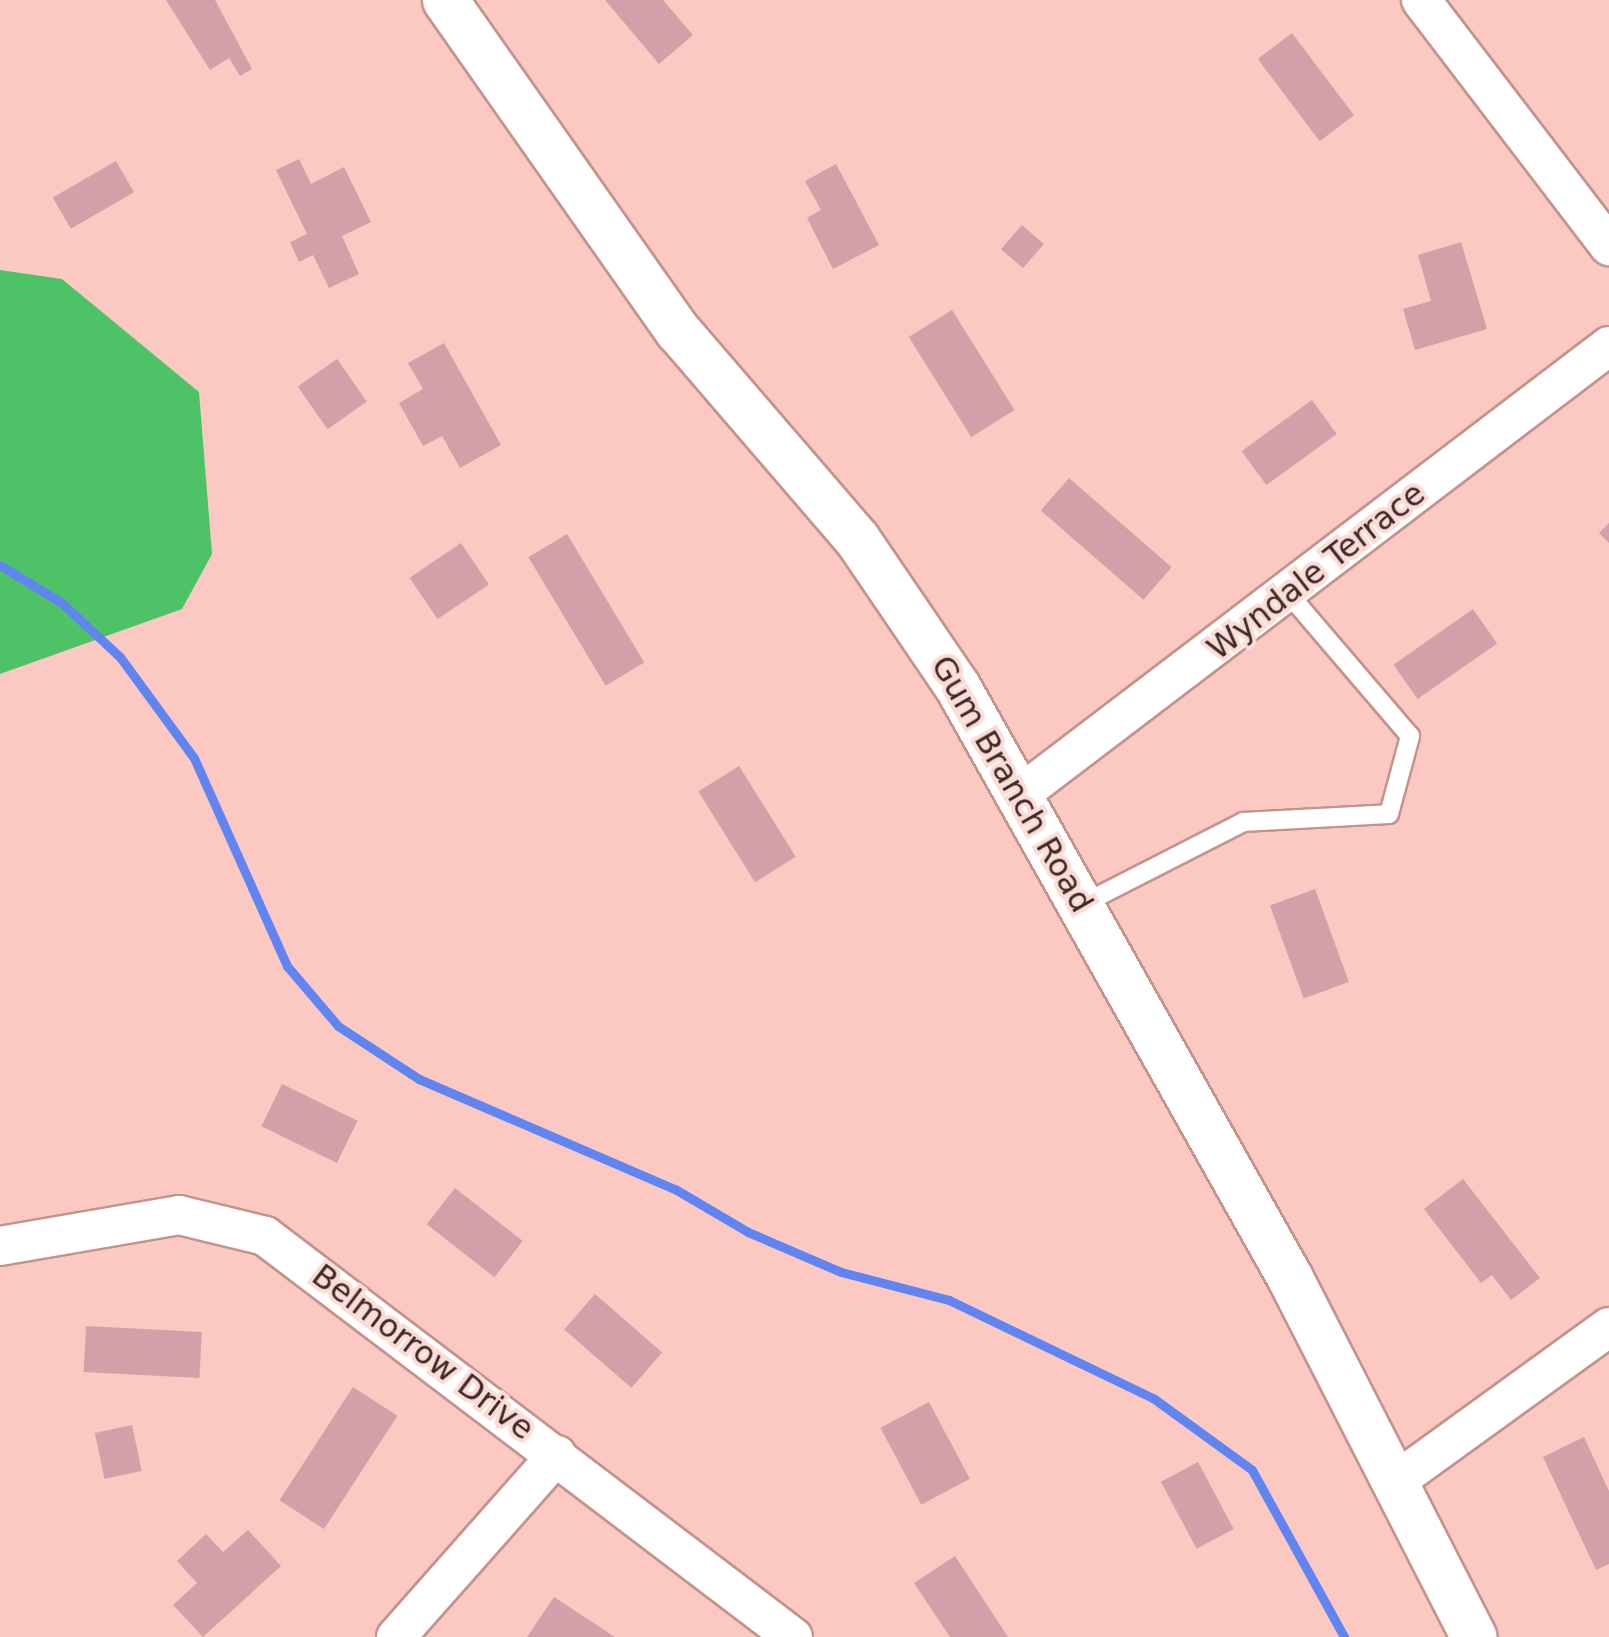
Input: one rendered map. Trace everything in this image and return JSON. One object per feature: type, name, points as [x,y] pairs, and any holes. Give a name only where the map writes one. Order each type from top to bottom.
[{"type":"street","name":"Gum Branch Road","points":[[445,0],[678,331],[895,589],[1022,793],[1399,1479],[1474,1637]]},
{"type":"street","points":[[1421,0],[1609,246]]},
{"type":"street","name":"Wyndale Terrace","points":[[1022,793],[1609,346]]},
{"type":"street","name":"Belmorrow Drive","points":[[0,1246],[146,1217],[246,1228],[336,1282],[793,1637]]},
{"type":"street","points":[[1399,1479],[1609,1327]]},
{"type":"street","points":[[396,1637],[557,1454]]},
{"type":"lane","points":[[1083,904],[1243,822],[1389,814],[1410,736],[1288,593]]},
{"type":"green space","points":[[0,270],[62,279],[199,392],[212,554],[182,609],[0,674]]},
{"type":"building","points":[[166,0],[215,0],[252,69],[240,76],[229,58],[210,70]]},
{"type":"building","points":[[605,0],[663,0],[693,35],[659,64]]},
{"type":"building","points":[[1292,33],[1354,115],[1320,141],[1258,59]]},
{"type":"building","points":[[299,159],[311,184],[344,167],[371,222],[342,236],[359,274],[329,288],[313,255],[299,262],[290,242],[307,234],[276,170]]},
{"type":"building","points":[[116,161],[134,192],[71,229],[53,198]]},
{"type":"building","points":[[836,164],[879,245],[833,269],[807,218],[821,210],[805,181]]},
{"type":"building","points":[[1022,225],[1044,244],[1023,268],[1001,249]]},
{"type":"building","points":[[1461,242],[1487,329],[1415,350],[1403,309],[1431,301],[1418,255]]},
{"type":"building","points":[[952,310],[1015,410],[971,437],[909,337]]},
{"type":"building","points":[[444,343],[501,445],[460,468],[442,436],[423,446],[399,403],[423,389],[408,363]]},
{"type":"building","points":[[337,359],[367,402],[328,429],[298,387]]},
{"type":"building","points":[[1312,400],[1337,434],[1266,485],[1242,451]]},
{"type":"building","points":[[1069,478],[1172,567],[1143,600],[1041,510]]},
{"type":"building","points":[[1609,523],[1609,543],[1599,533]]},
{"type":"building","points":[[567,534],[644,663],[606,686],[528,557]]},
{"type":"building","points":[[461,543],[489,584],[438,619],[410,578]]},
{"type":"building","points":[[1473,609],[1497,643],[1418,699],[1394,665]]},
{"type":"building","points":[[739,766],[796,857],[755,882],[698,791]]},
{"type":"building","points":[[1315,889],[1349,982],[1304,998],[1270,905]]},
{"type":"building","points":[[282,1084],[357,1121],[337,1163],[261,1126]]},
{"type":"building","points":[[1463,1179],[1540,1278],[1511,1300],[1492,1275],[1481,1283],[1424,1209]]},
{"type":"building","points":[[455,1188],[523,1241],[494,1277],[427,1224]]},
{"type":"building","points":[[595,1294],[662,1352],[631,1388],[564,1329]]},
{"type":"building","points":[[86,1326],[202,1332],[199,1378],[84,1372]]},
{"type":"building","points":[[353,1387],[397,1416],[324,1529],[279,1500]]},
{"type":"building","points":[[929,1402],[970,1479],[921,1505],[880,1428]]},
{"type":"building","points":[[132,1425],[142,1471],[105,1479],[95,1433]]},
{"type":"building","points":[[1584,1437],[1609,1491],[1609,1564],[1596,1570],[1543,1457]]},
{"type":"building","points":[[1198,1462],[1234,1529],[1197,1549],[1161,1482]]},
{"type":"building","points":[[248,1530],[281,1566],[203,1637],[173,1605],[197,1583],[177,1561],[206,1534],[223,1552]]},
{"type":"building","points":[[955,1556],[1008,1637],[950,1637],[914,1583]]},
{"type":"building","points":[[554,1597],[615,1637],[527,1637]]},
{"type":"waterway","points":[[0,565],[62,603],[120,657],[194,758],[287,966],[338,1026],[419,1079],[675,1189],[748,1232],[841,1272],[949,1300],[1153,1398],[1252,1470],[1344,1637]]}]
